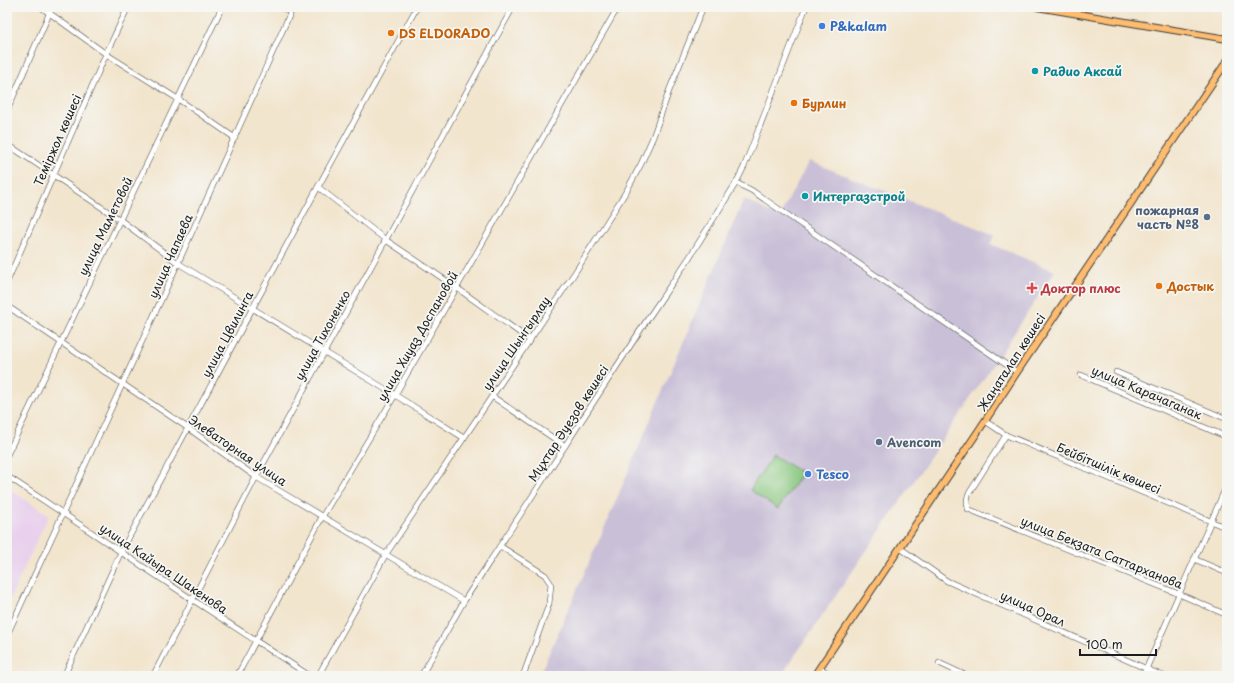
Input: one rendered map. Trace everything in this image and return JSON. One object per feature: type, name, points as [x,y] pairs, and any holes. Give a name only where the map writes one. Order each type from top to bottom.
[{"type":"main road","points":[[1038,7],[1227,39]]},
{"type":"main road","name":"Жаңаталап көшесі","points":[[814,676],[1227,61]]},
{"type":"street","points":[[41,7],[106,54],[178,99],[234,138]]},
{"type":"street","points":[[7,111],[52,7]]},
{"type":"street","name":"Теміржол көшесі","points":[[7,282],[53,174],[128,7]]},
{"type":"street","name":"улица Маметовой","points":[[7,455],[222,7]]},
{"type":"street","points":[[281,7],[292,10]]},
{"type":"street","name":"улица Цвилинга","points":[[64,676],[122,552],[252,308],[417,7]]},
{"type":"street","name":"улица Тихоненко","points":[[153,676],[256,476],[513,7]]},
{"type":"street","name":"улица Хиуаз Доспановой","points":[[237,676],[322,517],[395,395],[618,7]]},
{"type":"street","name":"улица Шынгырлау","points":[[318,676],[386,554],[574,274],[641,164],[703,7]]},
{"type":"street","name":"Мұхтар Әуезов көшесі","points":[[421,676],[464,601],[689,258],[736,183],[744,167],[806,7]]},
{"type":"street","name":"улица Чапаева","points":[[7,635],[64,514],[292,10]]},
{"type":"street","points":[[7,144],[119,219],[178,263],[464,438]]},
{"type":"street","points":[[736,183],[751,190],[1017,372]]},
{"type":"street","points":[[318,187],[386,240],[530,340]]},
{"type":"street","name":"Элеваторная улица","points":[[7,306],[123,383],[256,476],[464,601]]},
{"type":"street","points":[[1116,372],[1227,419]]},
{"type":"street","name":"улица Карачаганак","points":[[1080,375],[1227,437]]},
{"type":"street","points":[[493,396],[565,446]]},
{"type":"street","name":"Бейбітшілік көшесі","points":[[985,421],[1006,435],[1227,528]]},
{"type":"street","name":"улица Бекзата Саттарханова","points":[[1006,435],[968,495],[968,509],[1179,594],[1227,615]]},
{"type":"street","name":"улица Кайыра Шакенова","points":[[7,476],[310,676]]},
{"type":"street","points":[[1143,676],[1227,485]]},
{"type":"street","points":[[500,546],[545,575],[551,584],[549,604],[523,676]]},
{"type":"street","name":"улица Орал","points":[[900,548],[947,581],[1163,676]]},
{"type":"street","points":[[1194,559],[1227,572]]},
{"type":"street","points":[[939,663],[967,676]]},
{"type":"street","points":[[820,668],[832,676]]},
{"type":"shaded area","points":[[809,161],[995,235],[990,244],[1055,271],[994,364],[781,676],[539,676],[606,524],[744,199],[779,217]]},
{"type":"shaded area","points":[[7,488],[49,515],[7,605]]},
{"type":"green space","points":[[773,455],[802,473],[778,509],[750,490]]},
{"type":"place","name":"P&kalam","points":[[822,26]]},
{"type":"place","name":"DS ELDORADO","points":[[391,33]]},
{"type":"place","name":"Радио Аксай","points":[[1035,71]]},
{"type":"place","name":"Бурлин","points":[[794,103]]},
{"type":"place","name":"Интергазстрой","points":[[805,196]]},
{"type":"place","name":"пожарная часть №8","points":[[1207,217]]},
{"type":"place","name":"Достык","points":[[1159,286]]},
{"type":"place","name":"Доктор плюс","points":[[1032,288]]},
{"type":"place","name":"Avencom","points":[[879,442]]},
{"type":"place","name":"Tesco","points":[[808,474]]}]
